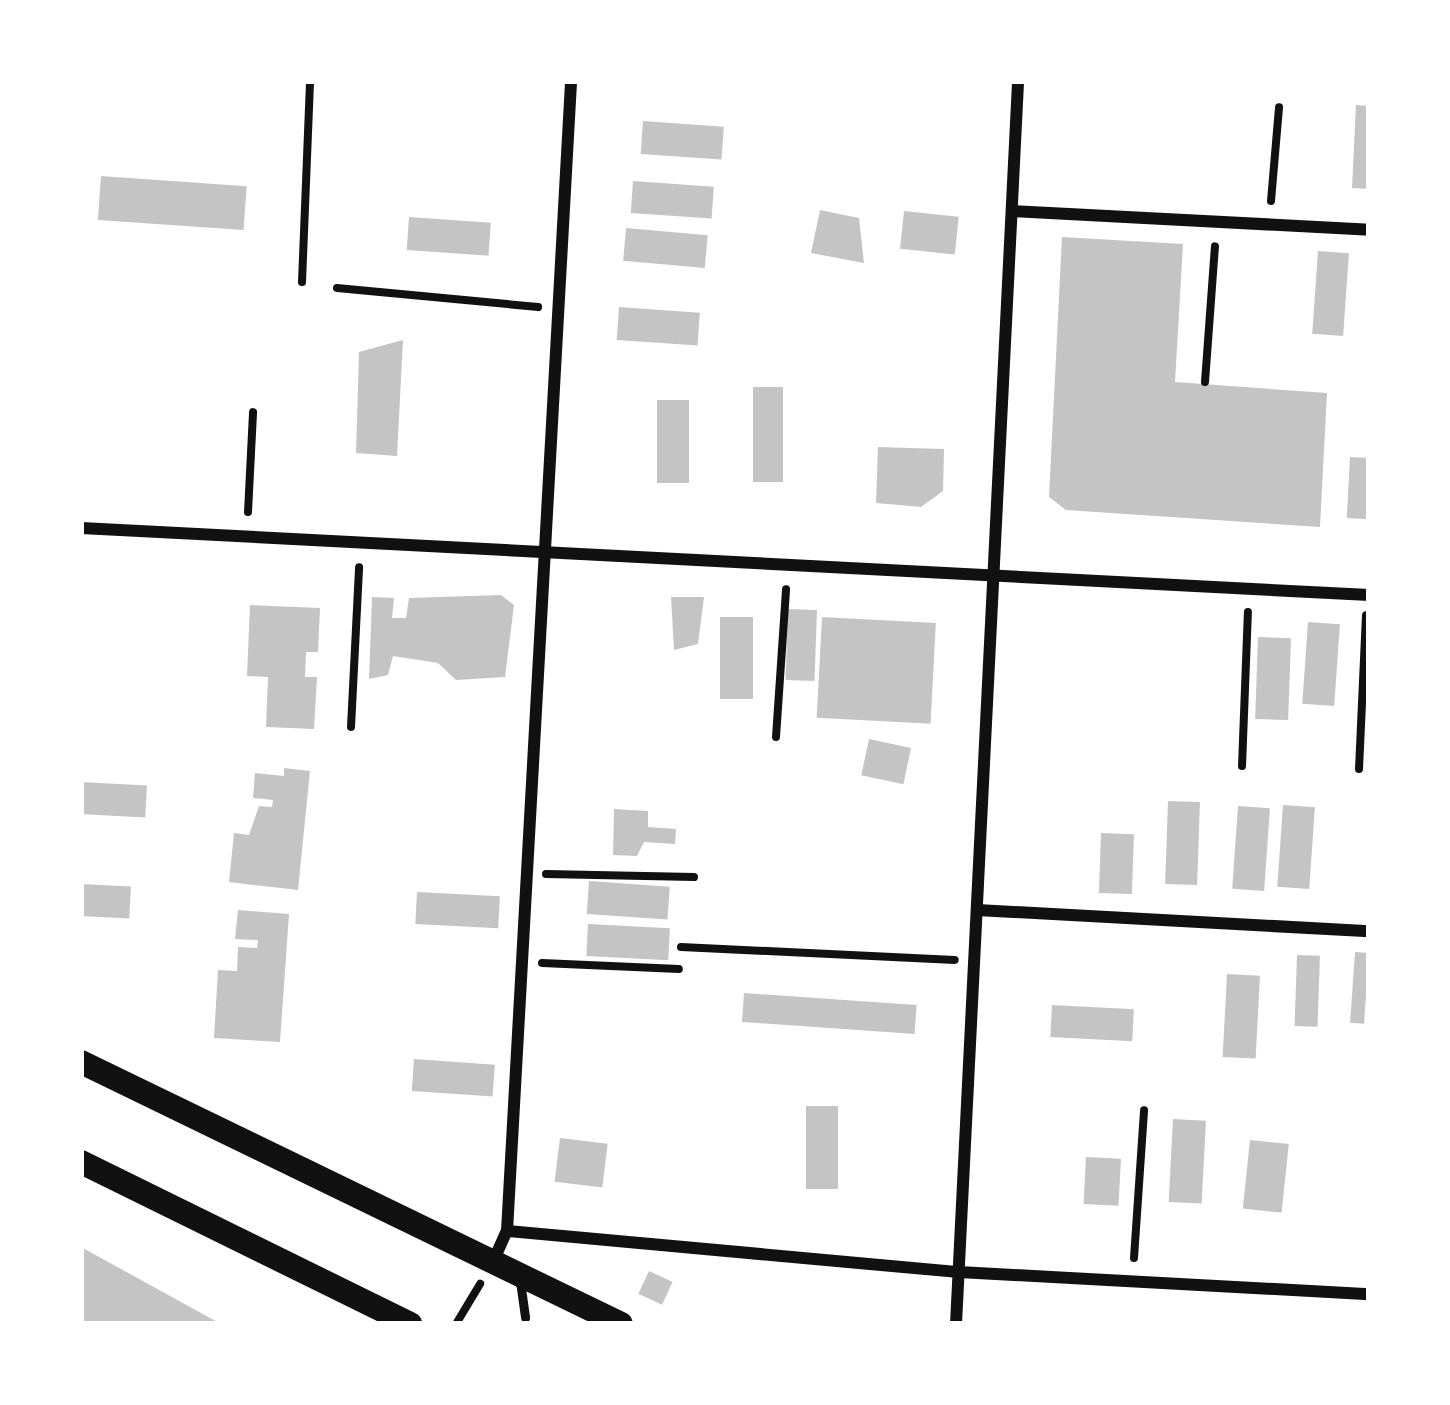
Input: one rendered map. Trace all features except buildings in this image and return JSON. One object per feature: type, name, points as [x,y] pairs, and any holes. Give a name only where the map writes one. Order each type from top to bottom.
[{"type":"main road","points":[[81,1063],[621,1324]]},
{"type":"main road","points":[[81,1162],[410,1324]]},
{"type":"street","points":[[492,1265],[507,1232],[571,81]]},
{"type":"street","points":[[956,1324],[1018,81]]},
{"type":"street","points":[[1012,211],[1369,230]]},
{"type":"street","points":[[81,528],[1368,595]]},
{"type":"street","points":[[977,910],[1369,931]]},
{"type":"street","points":[[507,1232],[959,1272],[1369,1294]]},
{"type":"lane","points":[[520,1277],[525,1318]]},
{"type":"path","points":[[302,281],[310,81]]},
{"type":"path","points":[[1269,225],[1279,107]]},
{"type":"path","points":[[1205,382],[1216,222]]},
{"type":"path","points":[[337,288],[560,309]]},
{"type":"path","points":[[247,537],[253,412]]},
{"type":"path","points":[[351,727],[360,543]]},
{"type":"path","points":[[776,736],[788,565]]},
{"type":"path","points":[[1242,766],[1249,589]]},
{"type":"path","points":[[1359,769],[1368,595]]},
{"type":"path","points":[[527,873],[694,877]]},
{"type":"path","points":[[681,947],[974,961]]},
{"type":"path","points":[[522,962],[679,969]]},
{"type":"path","points":[[1132,1281],[1144,1110]]},
{"type":"path","points":[[456,1324],[492,1265]]}]
